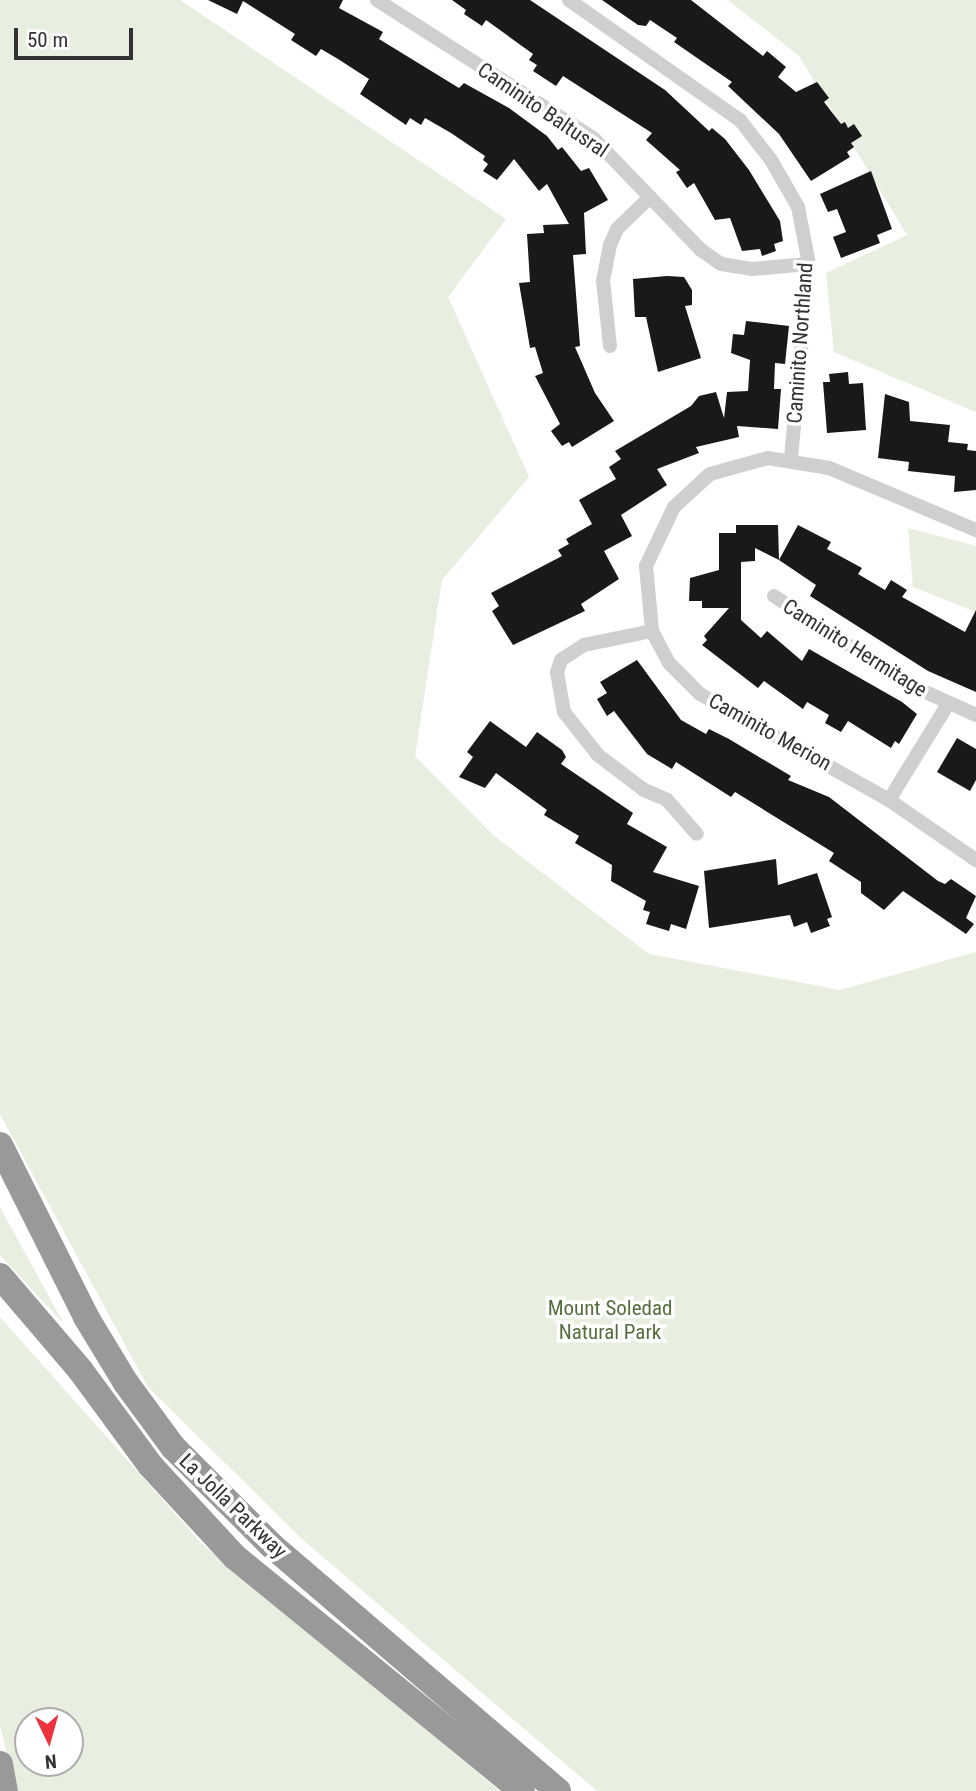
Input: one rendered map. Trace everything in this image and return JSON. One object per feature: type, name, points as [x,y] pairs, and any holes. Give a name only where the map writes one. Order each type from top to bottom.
[{"type":"highway","name":"La Jolla Parkway","points":[[0,1145],[86,1317],[125,1383],[173,1447],[271,1545],[558,1791]]},
{"type":"highway","name":"La Jolla Parkway","points":[[0,1276],[81,1371],[150,1465],[235,1557],[522,1791]]},
{"type":"highway","points":[[0,1764],[5,1791]]},
{"type":"street","name":"Caminito Baltusral","points":[[377,0],[594,139],[701,250],[721,264],[752,269],[809,264]]},
{"type":"street","name":"Caminito Northland","points":[[569,0],[740,121],[771,160],[798,207],[809,264],[791,458]]},
{"type":"street","points":[[610,346],[603,281],[610,245],[617,229],[650,197]]},
{"type":"street","name":"Caminito Merion","points":[[976,530],[829,468],[791,458],[736,463],[710,474],[674,507],[646,566],[652,631],[668,663],[700,694],[889,800],[976,860]]},
{"type":"street","name":"Caminito Hermitage","points":[[774,596],[894,676],[976,715]]},
{"type":"street","points":[[652,631],[584,645],[561,660],[557,672],[564,712],[598,755],[644,790],[667,800],[697,834]]},
{"type":"street","points":[[889,800],[948,704]]},
{"type":"green space","name":"Mount Soledad Natural Park","points":[[0,0],[180,0],[506,219],[448,297],[529,477],[442,580],[415,756],[493,835],[649,954],[840,990],[976,952],[976,1791],[597,1791],[302,1539],[148,1387],[0,1114]]},
{"type":"green space","points":[[728,0],[976,0],[976,412],[834,352],[826,273],[907,235],[799,56]]},
{"type":"green space","points":[[908,528],[976,546],[976,612],[913,587]]},
{"type":"green space","points":[[0,1207],[7,1220],[64,1324],[0,1255]]},
{"type":"green space","points":[[0,1317],[202,1544],[500,1791],[16,1791],[0,1726]]},
{"type":"building","points":[[208,0],[343,0],[339,8],[383,32],[379,39],[459,88],[464,83],[509,108],[547,136],[558,150],[562,147],[581,171],[589,168],[608,200],[584,213],[586,254],[573,255],[580,346],[575,347],[595,393],[614,421],[572,447],[569,442],[562,446],[551,431],[560,424],[535,376],[543,373],[535,347],[530,348],[519,283],[530,282],[527,234],[544,233],[543,225],[569,224],[547,184],[539,191],[514,159],[497,180],[483,171],[488,164],[483,160],[485,156],[451,133],[425,118],[421,125],[410,118],[406,125],[360,94],[369,79],[338,59],[321,49],[316,56],[291,40],[295,34],[243,1],[237,14]]},
{"type":"building","points":[[452,0],[530,0],[665,90],[709,131],[712,128],[725,139],[749,170],[780,221],[783,241],[774,244],[776,251],[762,256],[760,249],[742,251],[730,218],[715,220],[694,183],[687,188],[676,172],[680,170],[646,140],[652,133],[563,76],[556,86],[533,71],[537,65],[529,60],[533,54],[486,20],[482,26],[464,14],[466,10]]},
{"type":"building","points":[[602,0],[691,0],[763,56],[767,51],[786,67],[778,77],[796,92],[817,82],[829,98],[824,102],[841,124],[845,122],[848,128],[854,124],[862,136],[851,143],[854,147],[847,152],[850,157],[811,181],[779,134],[728,86],[732,82],[674,42],[677,38],[650,20],[646,26],[638,25]]},
{"type":"building","points":[[871,171],[892,229],[877,235],[880,243],[841,258],[833,237],[846,232],[837,209],[828,212],[820,194]]},
{"type":"building","points":[[684,277],[692,290],[692,305],[685,306],[701,358],[658,372],[646,317],[635,317],[633,279]]},
{"type":"building","points":[[746,321],[789,326],[785,364],[775,363],[774,389],[781,389],[778,429],[737,426],[739,437],[696,447],[699,453],[657,469],[667,485],[621,515],[632,536],[604,551],[619,579],[581,604],[585,611],[513,645],[492,611],[499,606],[491,593],[562,556],[558,550],[569,544],[566,539],[592,524],[579,500],[616,479],[609,467],[621,459],[615,451],[691,406],[699,396],[716,392],[724,418],[727,392],[748,391],[750,360],[731,353],[733,334],[744,335]]},
{"type":"building","points":[[848,372],[849,384],[863,383],[866,430],[827,433],[823,382],[830,382],[829,374]]},
{"type":"building","points":[[885,394],[909,402],[910,421],[950,425],[948,442],[968,444],[967,450],[976,451],[976,490],[954,492],[955,476],[908,471],[909,462],[878,458]]},
{"type":"building","points":[[736,525],[778,525],[779,560],[755,548],[755,561],[741,562],[741,620],[761,638],[767,631],[802,661],[809,649],[902,702],[917,714],[899,744],[895,741],[891,748],[848,721],[841,732],[825,723],[829,715],[807,702],[803,709],[764,681],[758,688],[702,645],[707,640],[704,636],[729,608],[702,608],[702,601],[689,601],[690,578],[719,570],[719,533],[736,533]]},
{"type":"building","points":[[798,525],[831,542],[827,549],[862,568],[858,574],[885,590],[891,580],[907,590],[902,597],[965,632],[976,610],[976,692],[928,671],[810,596],[816,585],[779,560]]},
{"type":"building","points":[[637,660],[681,720],[706,734],[709,729],[729,739],[791,776],[788,780],[829,797],[938,881],[945,884],[951,879],[976,896],[966,918],[974,924],[966,934],[903,891],[884,910],[861,893],[861,882],[829,861],[834,853],[735,792],[731,797],[676,762],[672,769],[647,754],[614,711],[607,716],[597,699],[607,693],[600,682]]},
{"type":"building","points":[[490,721],[526,747],[537,732],[562,750],[566,757],[561,764],[633,813],[627,824],[667,847],[653,872],[699,886],[686,929],[671,924],[669,931],[646,924],[650,912],[643,910],[646,901],[611,881],[612,865],[575,843],[579,836],[544,815],[547,810],[496,773],[485,788],[459,777],[473,757],[467,752]]},
{"type":"building","points":[[957,738],[976,749],[976,780],[970,791],[937,772]]},
{"type":"building","points":[[776,859],[778,885],[817,873],[832,917],[827,919],[830,926],[811,933],[807,922],[794,927],[790,915],[709,928],[704,871]]}]
